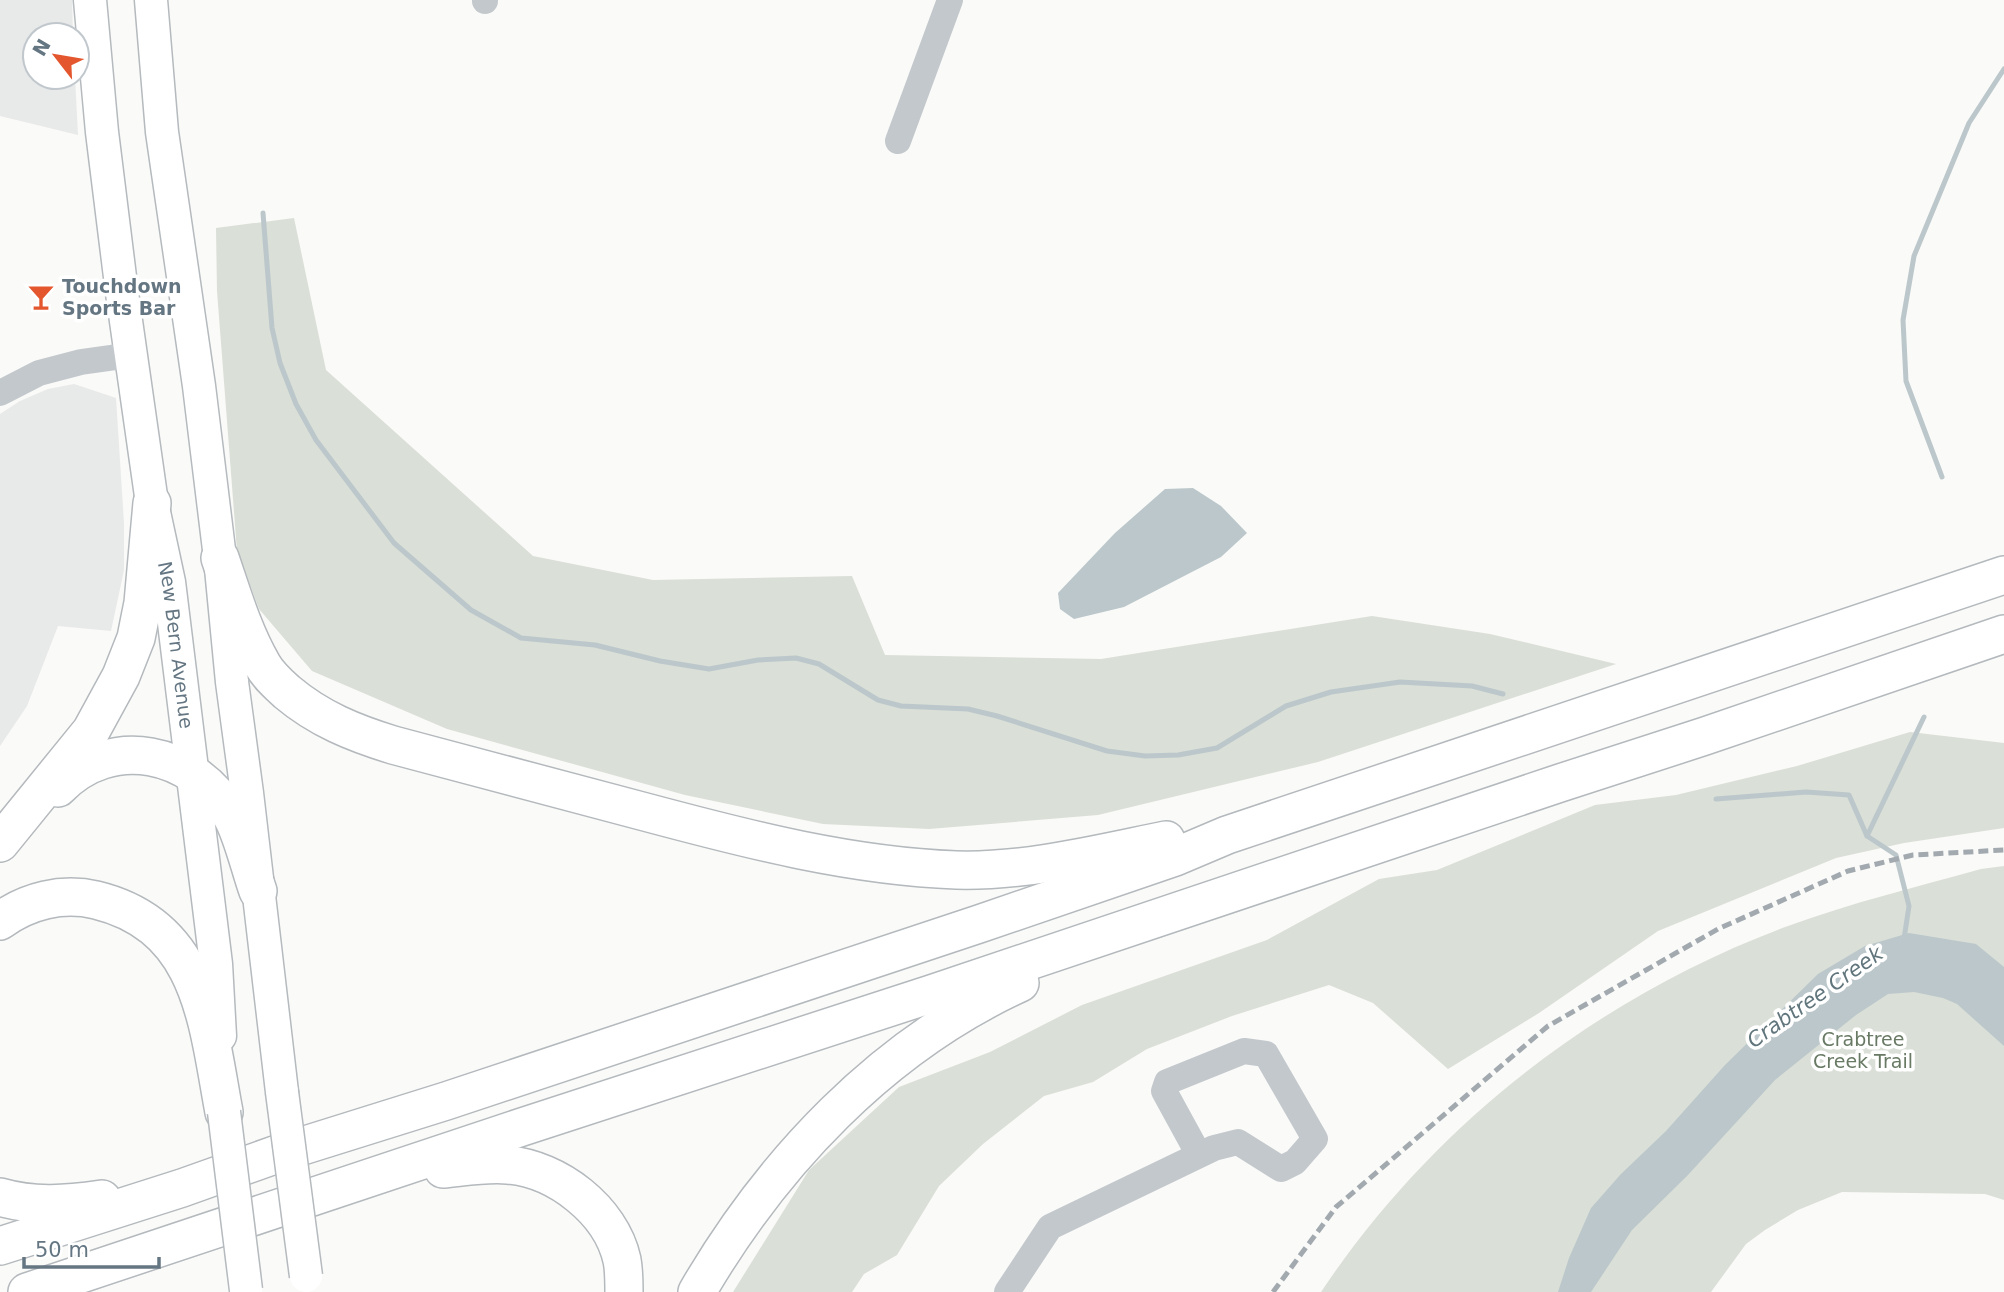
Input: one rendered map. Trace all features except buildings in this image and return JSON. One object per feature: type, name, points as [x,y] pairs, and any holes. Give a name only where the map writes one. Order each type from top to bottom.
[{"type":"highway","points":[[0,843],[91,731],[121,676],[136,638],[143,603],[152,503]]},
{"type":"highway","points":[[220,558],[240,616],[263,666],[277,683],[304,706],[328,721],[393,746],[759,842],[845,859],[957,870],[1005,868],[1098,854],[1290,814]]},
{"type":"highway","points":[[0,1246],[1101,883],[1227,835],[2004,575]]},
{"type":"highway","points":[[27,1292],[931,994],[2004,634]]},
{"type":"highway","points":[[0,850],[63,783],[77,772],[109,757],[129,754],[147,756],[191,772],[223,803],[233,818],[258,891]]},
{"type":"highway","points":[[0,921],[9,914],[51,898],[87,898],[123,908],[146,920],[177,949],[200,998],[225,1112]]},
{"type":"highway","points":[[697,1292],[735,1232],[778,1175],[829,1118],[892,1063],[959,1015],[996,994],[1213,899]]},
{"type":"highway","points":[[383,1174],[507,1164],[528,1168],[547,1176],[581,1195],[610,1231],[622,1259],[624,1292]]},
{"type":"highway","points":[[0,1197],[36,1204],[73,1203],[182,1188]]},
{"type":"main road","name":"New Bern Avenue","points":[[90,0],[103,143],[152,503],[169,582],[216,964],[225,1112],[246,1291]]},
{"type":"main road","points":[[151,0],[162,132],[199,386],[232,682],[307,1284]]},
{"type":"street","points":[[898,141],[950,0]]},
{"type":"street","points":[[0,393],[39,373],[81,362],[131,355]]},
{"type":"street","points":[[1007,1292],[1050,1227],[1199,1156],[1214,1148],[1238,1142],[1281,1169],[1295,1162],[1315,1139],[1266,1054],[1244,1051],[1167,1082],[1164,1091],[1199,1156]]},
{"type":"shaded area","points":[[0,0],[72,0],[73,21],[21,21],[21,91],[76,91],[78,135],[0,116]]},
{"type":"shaded area","points":[[74,384],[116,398],[124,523],[124,570],[111,631],[58,626],[27,706],[0,746],[0,414],[20,401],[48,389]]},
{"type":"green space","points":[[294,218],[326,370],[533,556],[653,580],[852,576],[885,655],[1101,659],[1372,616],[1490,634],[1616,664],[1318,762],[1098,815],[929,829],[823,824],[685,795],[447,729],[312,671],[259,609],[237,551],[217,291],[216,228]]},
{"type":"green space","points":[[1910,732],[2004,743],[2004,828],[1904,843],[1836,858],[1658,931],[1539,1013],[1448,1069],[1373,1003],[1329,985],[1232,1016],[1147,1049],[1093,1082],[1044,1096],[983,1144],[939,1186],[897,1255],[864,1274],[852,1292],[733,1292],[809,1170],[899,1087],[990,1052],[1082,1005],[1267,940],[1379,879],[1437,870],[1595,805],[1676,795],[1797,766]]},
{"type":"green space","name":"Crabtree Creek Trail","points":[[2004,866],[2004,1200],[1985,1194],[1842,1192],[1798,1210],[1746,1244],[1711,1292],[1321,1292],[1365,1231],[1415,1174],[1468,1121],[1526,1072],[1587,1028],[1651,989],[1718,955],[1788,926],[1908,889],[1981,869]]},
{"type":"water","points":[[1193,488],[1221,506],[1247,533],[1221,557],[1124,607],[1074,619],[1060,609],[1058,593],[1115,533],[1165,489]]},
{"type":"water","name":"Crabtree Creek","points":[[1909,933],[1976,944],[2004,967],[2004,1046],[1957,1004],[1914,992],[1888,994],[1856,1015],[1775,1080],[1687,1176],[1632,1230],[1591,1292],[1558,1292],[1569,1258],[1591,1208],[1725,1065],[1818,974],[1865,946]]},
{"type":"waterway","points":[[1942,477],[1906,381],[1903,320],[1914,256],[1969,123],[2004,69]]},
{"type":"waterway","points":[[263,213],[272,328],[280,363],[296,404],[316,440],[394,543],[471,610],[521,638],[595,645],[660,661],[709,669],[758,660],[796,658],[819,664],[878,700],[901,706],[968,709],[1107,751],[1145,756],[1178,755],[1217,748],[1286,706],[1331,692],[1400,682],[1472,686],[1503,694]]},
{"type":"waterway","points":[[1867,836],[1924,717]]},
{"type":"waterway","points":[[1716,799],[1806,792],[1849,795],[1867,836],[1896,855],[1909,906],[1904,939]]},
{"type":"railway","points":[[1273,1292],[1336,1207],[1548,1026],[1718,929],[1848,871],[1913,855],[2004,850]]},
{"type":"place","name":"Touchdown Sports Bar","points":[[41,297]]}]
